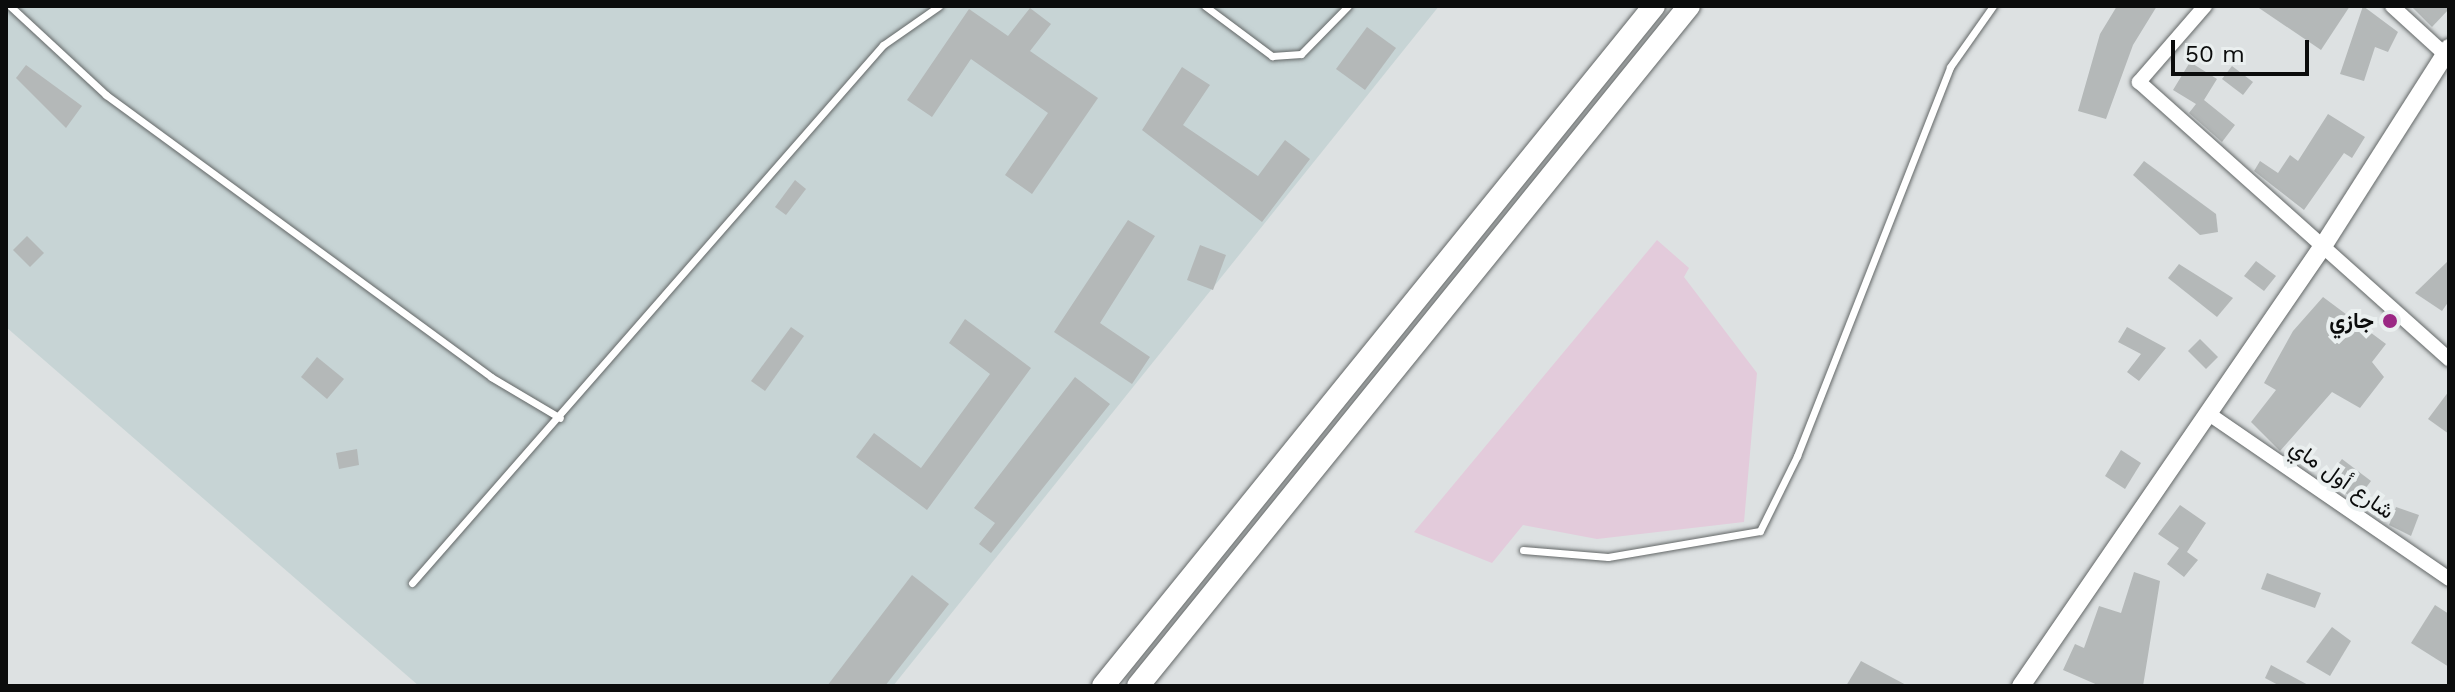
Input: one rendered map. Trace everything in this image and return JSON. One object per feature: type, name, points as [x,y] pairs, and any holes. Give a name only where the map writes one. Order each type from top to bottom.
[{"type":"main road","points":[[1103,686],[1654,6]]},
{"type":"main road","points":[[1138,686],[1689,6]]},
{"type":"street","points":[[2205,6],[2139,82],[2449,359]]},
{"type":"street","points":[[2021,686],[2323,246],[2447,54],[2392,6]]},
{"type":"street","name":"شارع أول ماي","points":[[2209,414],[2449,579]]},
{"type":"lane","points":[[10,6],[167,141],[491,377],[560,418]]},
{"type":"lane","points":[[412,583],[560,418],[883,45],[939,6]]},
{"type":"lane","points":[[1205,6],[1272,56],[1301,54],[1348,6]]},
{"type":"lane","points":[[1523,550],[1608,557],[1760,531],[1797,456],[1950,67],[1993,6]]},
{"type":"shaded area","points":[[6,6],[1439,6],[893,686],[419,686],[6,327]]},
{"type":"shaded area","points":[[1657,240],[1689,268],[1684,277],[1757,373],[1744,522],[1597,539],[1523,525],[1492,563],[1414,532]]},
{"type":"building","points":[[2117,6],[2157,6],[2133,45],[2106,119],[2078,111],[2100,34]]},
{"type":"building","points":[[2256,6],[2350,6],[2321,50]]},
{"type":"building","points":[[2363,6],[2398,32],[2388,52],[2375,47],[2364,81],[2340,74]]},
{"type":"building","points":[[2411,6],[2449,6],[2449,9],[2432,27]]},
{"type":"building","points":[[1030,8],[1051,24],[1030,51],[1098,98],[1032,194],[1005,175],[1048,113],[971,59],[932,117],[907,100],[969,9],[1008,36]]},
{"type":"building","points":[[1367,27],[1396,48],[1365,90],[1336,69]]},
{"type":"building","points":[[2190,62],[2217,79],[2204,100],[2235,125],[2222,142],[2189,113],[2196,104],[2173,90]]},
{"type":"building","points":[[26,65],[82,106],[66,128],[16,78]]},
{"type":"building","points":[[2232,66],[2253,82],[2243,95],[2222,79]]},
{"type":"building","points":[[1182,67],[1210,85],[1183,125],[1258,176],[1285,140],[1310,159],[1262,222],[1142,130]]},
{"type":"building","points":[[2328,114],[2365,137],[2352,158],[2344,153],[2304,210],[2254,171],[2260,161],[2278,173],[2290,155],[2298,161]]},
{"type":"building","points":[[2144,161],[2216,214],[2218,232],[2200,235],[2133,175]]},
{"type":"building","points":[[795,180],[806,189],[786,215],[775,207]]},
{"type":"building","points":[[1128,220],[1155,236],[1100,323],[1150,357],[1132,384],[1054,332]]},
{"type":"building","points":[[27,236],[44,253],[30,267],[13,250]]},
{"type":"building","points":[[1200,245],[1226,255],[1213,290],[1187,280]]},
{"type":"building","points":[[2449,260],[2449,301],[2442,311],[2415,293]]},
{"type":"building","points":[[2256,261],[2276,276],[2264,291],[2244,276]]},
{"type":"building","points":[[2179,264],[2233,298],[2217,317],[2168,278]]},
{"type":"building","points":[[2323,297],[2386,344],[2372,362],[2384,377],[2360,408],[2332,392],[2280,451],[2251,422],[2276,390],[2264,383],[2293,331]]},
{"type":"building","points":[[965,319],[1031,368],[927,510],[856,457],[874,433],[921,468],[990,374],[949,343]]},
{"type":"building","points":[[791,327],[804,336],[765,391],[751,381]]},
{"type":"building","points":[[2127,327],[2166,348],[2139,381],[2127,372],[2141,354],[2118,342]]},
{"type":"building","points":[[2200,339],[2218,357],[2206,369],[2188,351]]},
{"type":"building","points":[[317,357],[344,379],[327,399],[301,377]]},
{"type":"building","points":[[1075,377],[1110,404],[991,553],[979,544],[995,523],[974,508]]},
{"type":"building","points":[[2449,391],[2449,434],[2428,419]]},
{"type":"building","points":[[357,449],[359,465],[339,469],[336,453]]},
{"type":"building","points":[[2121,450],[2141,463],[2125,489],[2105,476]]},
{"type":"building","points":[[2342,459],[2371,481],[2356,501],[2327,479]]},
{"type":"building","points":[[2180,505],[2206,523],[2187,552],[2198,560],[2184,577],[2167,564],[2179,548],[2158,534]]},
{"type":"building","points":[[2396,507],[2419,515],[2411,536],[2389,525]]},
{"type":"building","points":[[2134,572],[2160,581],[2143,686],[2100,686],[2063,670],[2075,644],[2084,648],[2099,606],[2121,613]]},
{"type":"building","points":[[2267,573],[2321,593],[2315,608],[2261,589]]},
{"type":"building","points":[[912,575],[949,604],[885,686],[827,686]]},
{"type":"building","points":[[2435,605],[2449,614],[2449,667],[2411,643]]},
{"type":"building","points":[[2332,627],[2351,641],[2330,676],[2306,662]]},
{"type":"building","points":[[1861,661],[1908,686],[1846,686]]},
{"type":"building","points":[[2271,665],[2310,686],[2280,686],[2265,678]]},
{"type":"place","name":"جازي","points":[[2390,321]]}]
